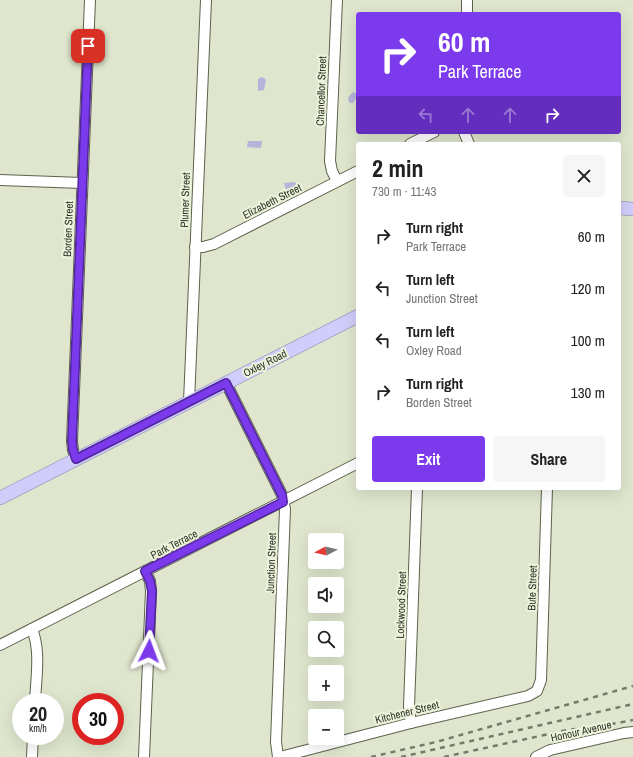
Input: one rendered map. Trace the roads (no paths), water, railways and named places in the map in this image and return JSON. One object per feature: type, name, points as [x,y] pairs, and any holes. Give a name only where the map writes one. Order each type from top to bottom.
[{"type":"main road","points":[[621,208],[633,209]]},
{"type":"main road","name":"Oxley Road","points":[[0,498],[356,317]]},
{"type":"street","name":"Borden Street","points":[[76,459],[72,441],[90,0]]},
{"type":"street","name":"Plumer Street","points":[[189,402],[206,0]]},
{"type":"street","name":"Chancellor Street","points":[[337,0],[330,161],[332,171],[337,181]]},
{"type":"street","points":[[467,0],[467,12]]},
{"type":"street","points":[[414,142],[430,134]]},
{"type":"street","name":"Elizabeth Street","points":[[195,247],[203,247],[214,244],[356,172]]},
{"type":"street","points":[[0,180],[82,183]]},
{"type":"street","name":"Junction Street","points":[[226,383],[282,495],[285,508],[276,742],[279,757]]},
{"type":"street","name":"Park Terrace","points":[[0,645],[356,465]]},
{"type":"street","name":"Lockwood Street","points":[[411,723],[409,707],[417,490]]},
{"type":"street","name":"Bute Street","points":[[539,688],[541,674],[547,490]]},
{"type":"street","points":[[144,757],[152,591],[150,581],[145,571]]},
{"type":"street","points":[[32,629],[37,649],[35,693]]},
{"type":"street","name":"Kitchener Street","points":[[279,757],[411,723],[528,696],[539,688]]},
{"type":"street","name":"Honour Avenue","points":[[536,757],[550,750],[633,732]]},
{"type":"street","points":[[32,757],[33,745]]},
{"type":"water","points":[[261,77],[266,80],[264,90],[258,91],[258,79]]},
{"type":"water","points":[[353,92],[356,94],[353,103],[350,103],[348,100],[349,96]]},
{"type":"water","points":[[248,141],[262,141],[261,148],[247,147]]},
{"type":"water","points":[[295,182],[297,185],[286,190],[284,183]]},
{"type":"railway","points":[[371,757],[436,742],[633,686]]},
{"type":"railway","points":[[401,757],[633,704]]},
{"type":"railway","points":[[444,757],[567,730],[596,727],[633,720]]}]
